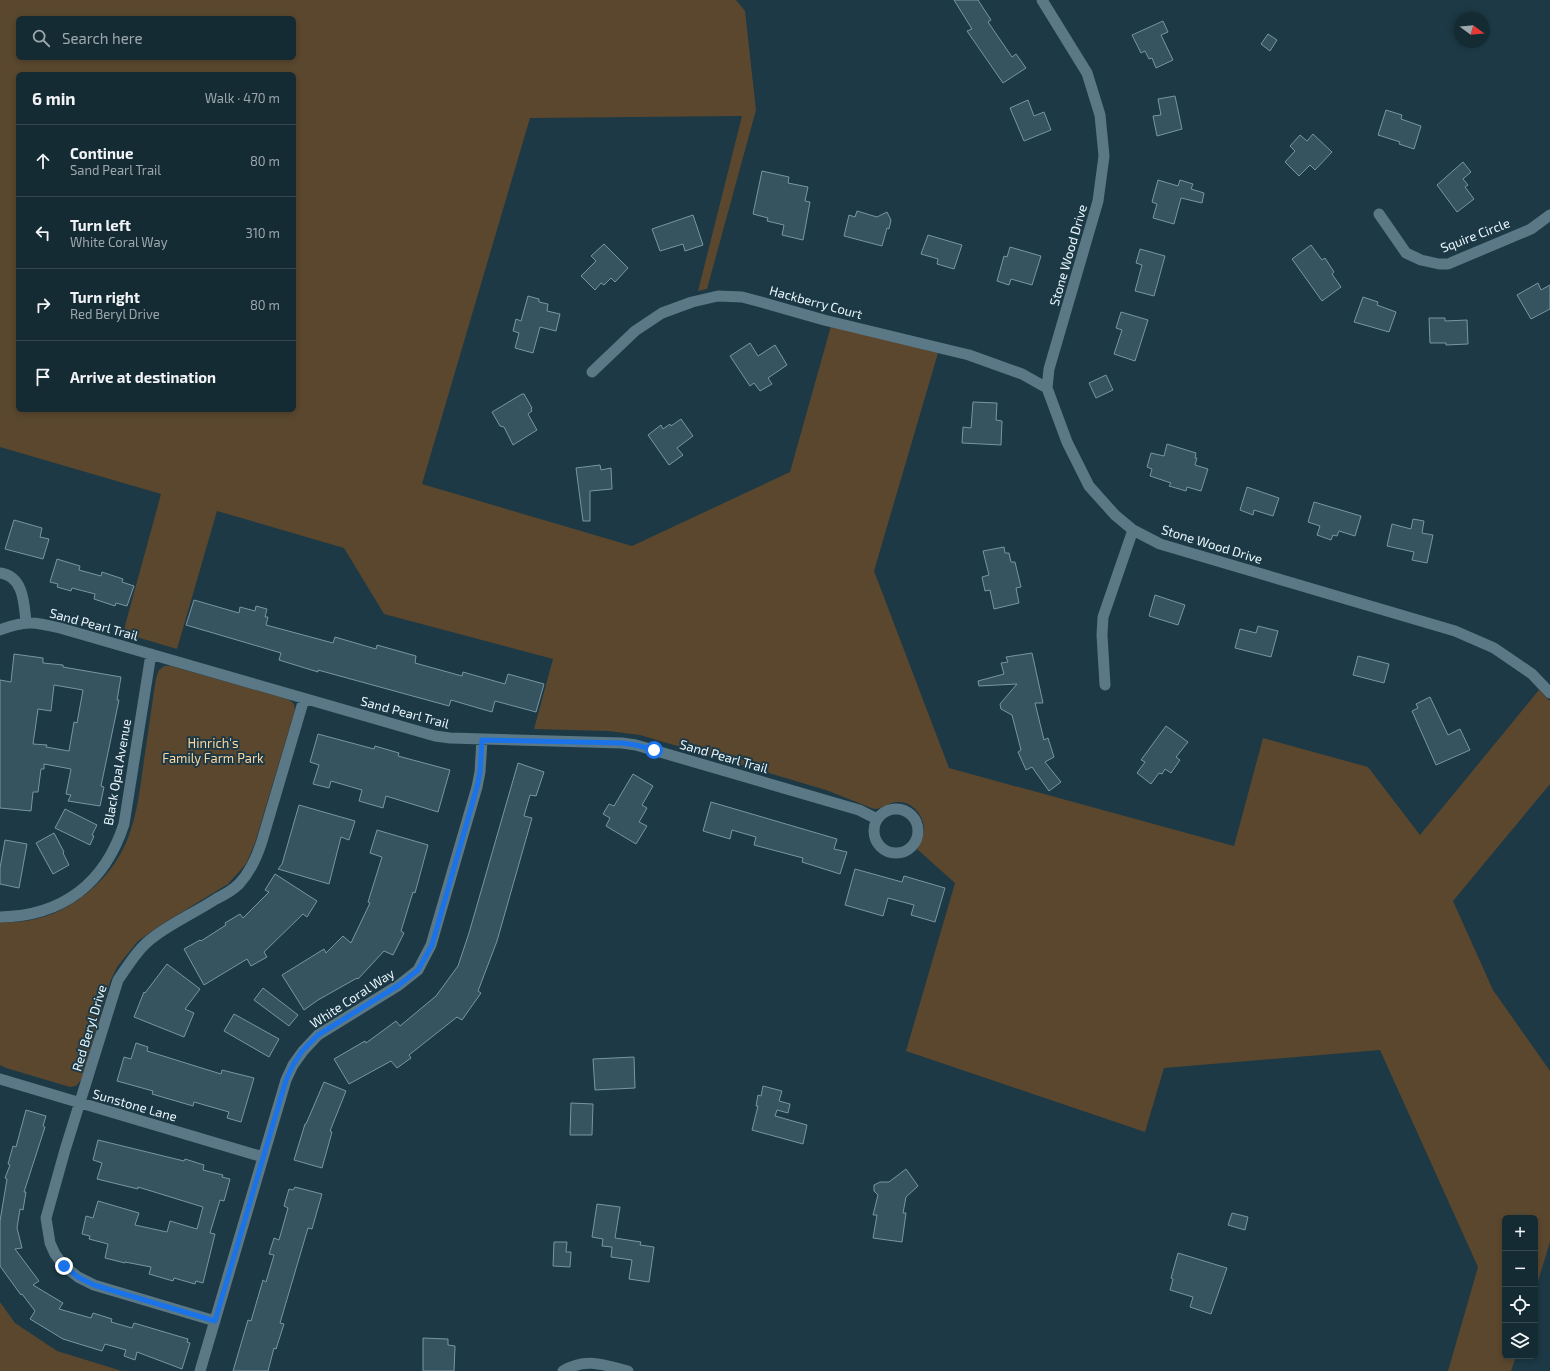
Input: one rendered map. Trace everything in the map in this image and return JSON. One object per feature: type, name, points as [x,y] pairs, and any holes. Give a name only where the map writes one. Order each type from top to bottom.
[{"type":"street","name":"Stone Wood Drive","points":[[1042,0],[1087,73],[1100,115],[1104,156],[1098,201],[1049,369],[1046,388],[1067,442],[1089,486],[1115,515],[1133,530],[1160,544],[1455,631],[1494,648],[1532,674],[1550,693]]},
{"type":"street","name":"Squire Circle","points":[[1379,214],[1406,253],[1420,260],[1439,264],[1448,264],[1531,228],[1550,215]]},
{"type":"street","name":"Hackberry Court","points":[[592,372],[635,331],[662,314],[692,302],[718,296],[742,297],[824,320],[969,355],[1022,374],[1046,388]]},
{"type":"street","points":[[1105,685],[1102,635],[1103,617],[1133,530]]},
{"type":"street","points":[[0,573],[9,576],[20,586],[26,622]]},
{"type":"street","name":"Sand Pearl Trail","points":[[0,630],[26,622],[60,628],[435,736],[482,740],[622,743],[636,745],[859,810],[877,819]]},
{"type":"street","name":"Black Opal Avenue","points":[[0,917],[19,917],[55,907],[91,882],[111,856],[124,824],[151,654]]},
{"type":"street","name":"Red Beryl Drive","points":[[215,1321],[94,1285],[78,1277],[64,1266],[55,1254],[47,1232],[46,1218],[49,1203],[118,980],[130,962],[154,936],[225,894],[238,884],[249,871],[257,857],[304,698]]},
{"type":"street","name":"White Coral Way","points":[[200,1371],[286,1080],[302,1051],[318,1035],[399,985],[418,970],[432,945],[477,787],[480,772],[482,740]]},
{"type":"street","name":"Sunstone Lane","points":[[0,1078],[263,1157]]},
{"type":"street","points":[[563,1371],[572,1365],[592,1362],[628,1371]]},
{"type":"green space","points":[[0,0],[736,0],[745,11],[756,110],[707,289],[698,291],[742,116],[530,118],[422,484],[632,546],[790,472],[831,326],[938,353],[874,571],[949,768],[1234,846],[1263,738],[1368,767],[1420,835],[1539,690],[1550,701],[1550,784],[1453,901],[1493,990],[1550,1071],[1550,1242],[1538,1281],[1538,1215],[1502,1215],[1502,1359],[1515,1359],[1511,1371],[1448,1371],[1478,1267],[1380,1050],[1164,1068],[1145,1132],[906,1051],[955,883],[917,849],[923,836],[924,826],[920,815],[909,804],[898,802],[874,809],[826,790],[640,735],[608,731],[534,729],[553,659],[384,614],[344,548],[217,511],[177,649],[123,633],[161,494],[0,447]]},
{"type":"green space","name":"Hinrich's Family Farm Park","points":[[164,666],[171,666],[287,699],[294,704],[294,713],[255,843],[246,864],[228,884],[159,926],[138,941],[117,967],[110,982],[82,1079],[76,1086],[70,1087],[6,1068],[0,1065],[0,922],[21,922],[51,915],[78,900],[96,886],[110,871],[120,855],[134,821],[156,678],[159,670]]},
{"type":"green space","points":[[0,1302],[15,1323],[57,1351],[122,1371],[0,1371]]},
{"type":"building","points":[[954,0],[978,0],[991,20],[988,22],[1012,57],[1016,54],[1026,68],[1003,83],[967,31],[972,29]]},
{"type":"building","points":[[1163,21],[1168,32],[1161,35],[1173,60],[1156,68],[1152,58],[1149,59],[1145,51],[1141,53],[1132,35]]},
{"type":"building","points":[[1268,34],[1277,40],[1270,51],[1261,44]]},
{"type":"building","points":[[1175,96],[1182,129],[1157,136],[1153,116],[1161,115],[1158,99]]},
{"type":"building","points":[[1028,100],[1034,116],[1044,112],[1051,130],[1024,141],[1010,108]]},
{"type":"building","points":[[1386,110],[1402,115],[1401,119],[1421,126],[1414,149],[1399,144],[1400,142],[1378,135]]},
{"type":"building","points":[[1313,134],[1332,152],[1315,170],[1310,165],[1299,176],[1285,162],[1295,151],[1290,146],[1300,135],[1307,141]]},
{"type":"building","points":[[1463,162],[1471,172],[1463,179],[1468,185],[1465,187],[1474,199],[1457,212],[1437,185]]},
{"type":"building","points":[[762,171],[789,177],[788,183],[808,187],[805,201],[810,202],[803,240],[782,235],[784,225],[767,221],[768,218],[753,214]]},
{"type":"building","points":[[1158,180],[1178,186],[1180,180],[1193,184],[1191,189],[1204,193],[1202,203],[1181,198],[1174,224],[1153,218],[1157,204],[1152,202]]},
{"type":"building","points":[[857,211],[877,217],[887,212],[891,220],[882,246],[844,236],[849,215],[855,217]]},
{"type":"building","points":[[693,215],[703,245],[685,251],[683,244],[660,251],[652,229]]},
{"type":"building","points":[[928,235],[962,245],[954,269],[937,264],[938,259],[921,254]]},
{"type":"building","points":[[604,244],[628,268],[615,282],[611,278],[604,285],[601,283],[595,290],[581,276],[596,261],[591,256]]},
{"type":"building","points":[[1311,245],[1322,260],[1325,258],[1334,272],[1332,274],[1341,287],[1322,301],[1292,259]]},
{"type":"building","points":[[1010,247],[1041,256],[1032,285],[1011,279],[1009,285],[997,281],[1004,256],[1007,257]]},
{"type":"building","points":[[1140,249],[1165,256],[1154,296],[1135,291],[1142,265],[1136,263]]},
{"type":"building","points":[[1538,283],[1541,290],[1550,285],[1550,309],[1531,319],[1517,295]]},
{"type":"building","points":[[528,296],[539,299],[539,302],[548,304],[547,311],[560,314],[556,331],[540,327],[533,353],[515,348],[519,333],[513,331],[516,319],[521,321]]},
{"type":"building","points":[[1363,297],[1378,302],[1377,305],[1396,312],[1389,332],[1354,322]]},
{"type":"building","points":[[1121,312],[1148,320],[1135,361],[1114,354],[1122,330],[1116,328]]},
{"type":"building","points":[[1429,318],[1445,318],[1445,321],[1467,320],[1468,344],[1446,345],[1446,343],[1430,343]]},
{"type":"building","points":[[750,343],[758,356],[775,345],[787,365],[768,378],[772,384],[760,391],[754,383],[750,386],[730,356]]},
{"type":"building","points":[[1106,375],[1113,390],[1096,398],[1089,383]]},
{"type":"building","points":[[524,394],[532,408],[532,411],[528,414],[537,430],[513,445],[504,427],[500,426],[492,412]]},
{"type":"building","points":[[973,402],[997,403],[996,420],[1002,421],[1001,445],[962,443],[963,427],[971,428]]},
{"type":"building","points":[[681,419],[693,436],[677,448],[683,455],[669,465],[648,435],[661,425],[663,429],[670,424],[671,426]]},
{"type":"building","points":[[1167,444],[1196,453],[1195,458],[1197,458],[1195,465],[1208,469],[1201,491],[1187,487],[1186,491],[1169,486],[1171,483],[1150,476],[1152,469],[1147,467],[1151,453],[1164,456]]},
{"type":"building","points":[[600,465],[601,470],[611,468],[612,489],[590,491],[590,521],[583,521],[576,468]]},
{"type":"building","points":[[1247,487],[1279,498],[1273,516],[1254,510],[1253,515],[1240,510]]},
{"type":"building","points":[[1314,502],[1361,516],[1355,536],[1339,531],[1337,536],[1333,535],[1331,540],[1317,535],[1320,526],[1308,522]]},
{"type":"building","points":[[1413,519],[1424,521],[1422,533],[1433,535],[1427,563],[1412,560],[1414,552],[1387,546],[1392,524],[1411,529]]},
{"type":"building","points":[[14,520],[42,528],[40,537],[49,539],[43,559],[5,549]]},
{"type":"building","points":[[1004,547],[1005,553],[1009,553],[1011,562],[1015,562],[1021,587],[1016,588],[1019,603],[994,609],[990,590],[985,591],[982,577],[989,575],[983,551]]},
{"type":"building","points":[[57,559],[80,566],[79,570],[101,576],[102,572],[123,579],[122,582],[134,586],[127,606],[116,603],[115,606],[94,599],[95,594],[72,588],[71,591],[57,587],[58,584],[50,582]]},
{"type":"building","points":[[1155,595],[1185,605],[1178,625],[1149,616]]},
{"type":"building","points":[[194,600],[239,613],[240,607],[255,611],[256,606],[267,609],[265,617],[268,617],[266,625],[333,643],[335,637],[376,649],[377,645],[416,656],[415,663],[462,676],[463,672],[505,684],[508,674],[544,684],[536,712],[495,701],[492,712],[451,700],[449,706],[318,670],[318,672],[279,660],[281,653],[186,625]]},
{"type":"building","points":[[1258,626],[1278,631],[1271,657],[1235,648],[1240,629],[1256,633]]},
{"type":"building","points":[[1032,653],[1043,703],[1035,703],[1044,740],[1048,738],[1054,757],[1045,762],[1061,782],[1049,791],[1032,767],[1026,770],[1018,752],[1021,750],[1012,715],[1001,709],[1000,704],[1017,684],[979,686],[978,681],[1004,674],[1001,663],[1008,662],[1006,657]]},
{"type":"building","points":[[14,654],[43,658],[43,663],[63,665],[63,667],[121,677],[117,700],[119,700],[101,786],[104,787],[100,806],[68,801],[71,795],[66,794],[71,769],[44,764],[44,769],[41,769],[38,792],[33,792],[31,811],[0,808],[0,680],[11,682]],"holes":[[[54,685],[83,690],[77,723],[74,722],[69,751],[46,747],[47,745],[33,744],[38,709],[51,711]]]},
{"type":"building","points":[[1358,656],[1389,664],[1384,683],[1353,675]]},
{"type":"building","points":[[1430,697],[1448,735],[1460,729],[1470,750],[1436,765],[1412,711],[1418,708],[1416,704]]},
{"type":"building","points":[[1166,726],[1188,742],[1176,757],[1180,760],[1171,773],[1165,769],[1162,774],[1159,773],[1151,784],[1137,773],[1145,762],[1141,760]]},
{"type":"building","points":[[318,734],[374,749],[375,746],[399,753],[398,756],[450,770],[438,812],[386,796],[383,808],[359,801],[362,790],[331,781],[329,788],[313,784],[319,765],[310,762]]},
{"type":"building","points":[[518,763],[544,772],[536,796],[530,795],[524,816],[532,818],[497,941],[478,991],[481,993],[462,1020],[457,1017],[409,1055],[411,1058],[397,1068],[391,1061],[349,1084],[334,1059],[365,1041],[366,1043],[396,1021],[400,1026],[436,996],[458,966]]},
{"type":"building","points":[[633,774],[653,786],[642,805],[647,808],[639,822],[647,826],[636,844],[606,826],[610,818],[603,814],[609,804],[614,806]]},
{"type":"building","points":[[711,802],[837,839],[834,849],[847,852],[840,874],[802,862],[803,858],[754,845],[756,837],[732,830],[730,839],[703,831]]},
{"type":"building","points":[[299,805],[355,821],[349,840],[341,837],[329,884],[278,869],[282,864]]},
{"type":"building","points":[[65,809],[97,825],[92,835],[94,836],[90,845],[55,828]]},
{"type":"building","points":[[377,830],[428,845],[415,893],[413,892],[401,931],[404,933],[393,955],[384,951],[358,979],[357,978],[318,1000],[304,1010],[282,975],[324,949],[326,953],[343,936],[351,943],[370,903],[368,902],[382,857],[370,853]]},
{"type":"building","points":[[54,833],[69,865],[53,874],[36,843]]},
{"type":"building","points":[[5,840],[27,844],[19,888],[0,884],[0,868]]},
{"type":"building","points":[[855,869],[902,882],[904,876],[945,888],[935,922],[911,915],[914,905],[888,898],[883,916],[845,905]]},
{"type":"building","points":[[275,874],[317,901],[307,917],[303,914],[264,952],[267,957],[251,966],[247,959],[204,985],[184,949],[200,940],[201,941],[240,914],[243,918],[269,892],[265,890]]},
{"type":"building","points":[[167,964],[200,989],[185,1009],[194,1013],[184,1037],[134,1017],[144,992],[145,993]]},
{"type":"building","points":[[263,988],[298,1015],[289,1026],[254,1000]]},
{"type":"building","points":[[234,1014],[279,1039],[269,1057],[224,1031]]},
{"type":"building","points":[[136,1043],[148,1047],[147,1051],[221,1074],[222,1070],[254,1078],[241,1122],[227,1118],[229,1112],[194,1102],[193,1106],[152,1094],[153,1091],[117,1081],[124,1057],[131,1059]]},
{"type":"building","points":[[634,1057],[635,1088],[595,1090],[593,1059]]},
{"type":"building","points":[[324,1082],[346,1091],[330,1131],[332,1132],[322,1168],[294,1160],[305,1124]]},
{"type":"building","points":[[763,1086],[782,1091],[779,1101],[790,1104],[788,1113],[777,1110],[775,1116],[807,1125],[803,1144],[752,1130],[758,1106],[756,1106],[758,1095],[761,1096]]},
{"type":"building","points":[[571,1103],[593,1104],[592,1135],[570,1135]]},
{"type":"building","points":[[26,1110],[46,1116],[43,1126],[45,1127],[24,1192],[26,1192],[23,1210],[20,1209],[17,1228],[22,1248],[15,1249],[39,1281],[33,1285],[63,1303],[59,1309],[91,1318],[93,1313],[112,1319],[111,1322],[132,1328],[134,1323],[188,1339],[187,1342],[190,1343],[182,1369],[137,1352],[135,1360],[124,1356],[126,1350],[105,1344],[102,1351],[63,1339],[30,1319],[35,1311],[22,1294],[21,1295],[0,1266],[0,1221],[7,1179],[5,1178],[10,1165],[8,1164],[13,1146],[16,1147]]},
{"type":"building","points":[[98,1140],[184,1161],[185,1159],[204,1165],[203,1170],[223,1175],[222,1177],[230,1179],[224,1201],[220,1200],[210,1233],[215,1234],[203,1283],[196,1281],[195,1284],[174,1278],[173,1281],[149,1274],[151,1267],[105,1258],[108,1244],[89,1239],[90,1236],[82,1234],[86,1216],[93,1218],[98,1201],[139,1213],[135,1225],[167,1232],[170,1221],[197,1229],[203,1207],[138,1187],[138,1189],[97,1179],[102,1163],[93,1160]]},
{"type":"building","points":[[906,1169],[918,1186],[906,1197],[903,1213],[906,1213],[902,1242],[873,1238],[877,1215],[873,1215],[878,1195],[874,1191],[874,1185],[880,1182],[889,1182]]},
{"type":"building","points":[[295,1187],[322,1194],[312,1229],[308,1228],[280,1323],[284,1324],[276,1349],[274,1348],[268,1371],[233,1371],[248,1320],[251,1321],[263,1280],[266,1282],[274,1255],[269,1254],[274,1238],[279,1240],[288,1208],[284,1206],[289,1189],[293,1190]]},
{"type":"building","points":[[597,1204],[620,1207],[615,1238],[641,1242],[640,1245],[654,1247],[649,1282],[629,1279],[632,1260],[611,1257],[612,1247],[602,1246],[603,1239],[592,1237]]},
{"type":"building","points":[[1232,1213],[1248,1217],[1245,1230],[1228,1225]]},
{"type":"building","points":[[554,1242],[567,1242],[566,1252],[571,1252],[570,1267],[553,1266]]},
{"type":"building","points":[[1178,1253],[1227,1268],[1211,1314],[1190,1307],[1193,1297],[1170,1290],[1173,1279],[1171,1278]]},
{"type":"building","points":[[423,1338],[448,1339],[448,1345],[455,1346],[454,1371],[423,1371]]},
{"type":"route","points":[[64,1266],[78,1277],[94,1285],[215,1321],[286,1080],[293,1065],[302,1051],[318,1035],[399,985],[418,970],[432,945],[477,787],[480,772],[482,740],[622,743],[654,750]]}]
